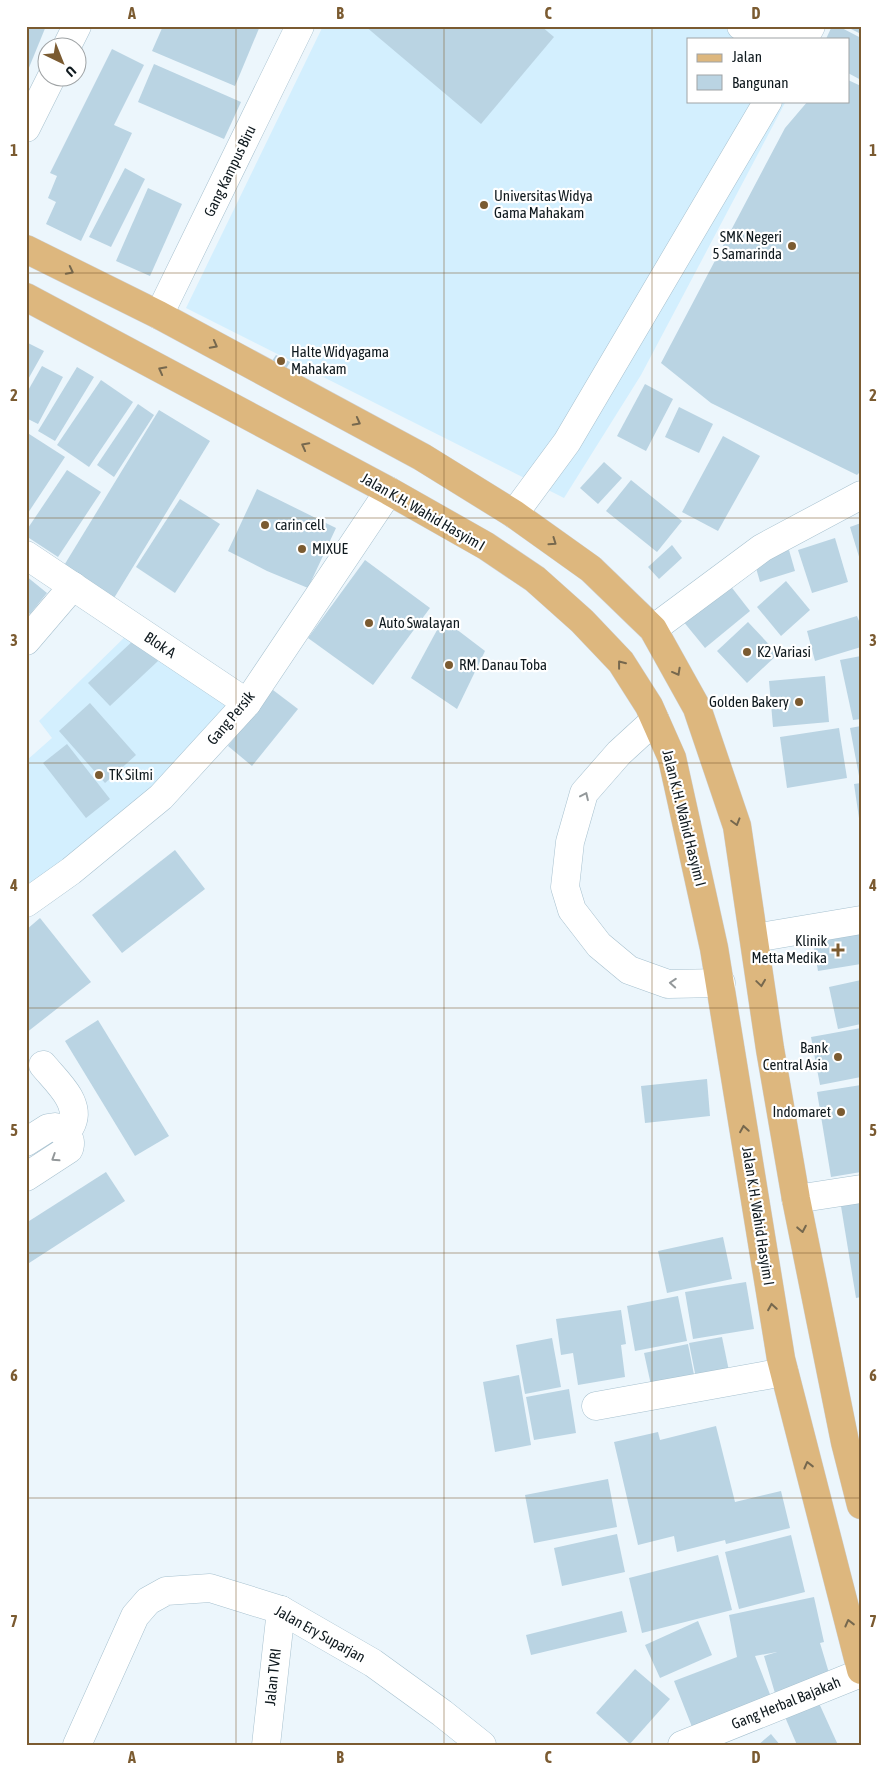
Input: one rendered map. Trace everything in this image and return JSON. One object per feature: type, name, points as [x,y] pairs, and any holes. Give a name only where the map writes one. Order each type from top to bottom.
[{"type":"main road","points":[[26,249],[159,315],[422,457],[514,514],[591,569],[653,629],[697,708],[738,826],[770,1049],[796,1199],[845,1442],[861,1505]]},
{"type":"main road","name":"Jalan K.H. Wahid Hasyim I","points":[[26,297],[389,491],[486,546],[535,579],[582,621],[621,662],[649,706],[672,758],[721,983],[781,1358],[861,1671]]},
{"type":"main road","points":[[486,546],[514,514]]},
{"type":"street","points":[[71,38],[77,26]]},
{"type":"street","name":"Gang Kampus Biru","points":[[159,315],[300,26]]},
{"type":"street","points":[[741,26],[758,38]]},
{"type":"street","points":[[779,38],[788,26]]},
{"type":"street","points":[[804,38],[810,26]]},
{"type":"street","points":[[26,128],[46,88]]},
{"type":"street","points":[[514,514],[567,442],[767,102]]},
{"type":"street","name":"Gang Persik","points":[[26,903],[71,871],[161,797],[247,703],[389,491]]},
{"type":"street","points":[[653,629],[762,548],[861,495]]},
{"type":"street","name":"Blok A","points":[[26,555],[247,703]]},
{"type":"street","points":[[26,640],[73,586]]},
{"type":"street","points":[[655,720],[619,752],[584,793],[570,842],[565,887],[572,910],[599,945],[628,970],[668,984],[721,983]]},
{"type":"street","points":[[754,938],[861,920]]},
{"type":"street","points":[[43,1065],[70,1099],[74,1113],[73,1123],[66,1133]]},
{"type":"street","points":[[26,1142],[52,1126],[66,1133],[71,1144],[70,1149],[26,1177]]},
{"type":"street","points":[[796,1199],[861,1189]]},
{"type":"street","points":[[596,1406],[784,1372]]},
{"type":"street","name":"Jalan Ery Suparjan","points":[[77,1745],[135,1616],[148,1601],[166,1591],[210,1588],[281,1610],[373,1663],[442,1713],[482,1745]]},
{"type":"street","name":"Jalan TVRI","points":[[266,1745],[281,1610]]},
{"type":"street","name":"Gang Herbal Bajakah","points":[[682,1745],[861,1671]]},
{"type":"shaded area","name":"Universitas Widya Gama Mahakam","points":[[323,26],[826,26],[820,38],[687,38],[687,102],[785,102],[641,375],[564,498],[186,308]]},
{"type":"shaded area","name":"TK Silmi","points":[[131,631],[238,703],[160,789],[26,895],[26,761],[52,738],[39,721]]},
{"type":"building","points":[[26,26],[46,26],[41,38],[38,38],[38,46],[26,75]]},
{"type":"building","points":[[163,26],[260,26],[235,86],[152,51]]},
{"type":"building","points":[[365,26],[541,26],[554,37],[481,124]]},
{"type":"building","points":[[832,26],[838,26],[861,38],[861,80],[850,74],[850,38],[826,38]]},
{"type":"building","points":[[845,26],[861,26],[861,34]]},
{"type":"building","points":[[112,49],[144,65],[114,125],[132,133],[81,241],[46,224],[56,202],[48,198],[57,176],[50,173]]},
{"type":"building","points":[[154,64],[241,102],[224,139],[138,102]]},
{"type":"building","name":"SMK Negeri 5 Samarinda","points":[[850,81],[861,86],[861,471],[857,475],[711,403],[661,363],[785,128],[807,102],[850,102]]},
{"type":"building","points":[[125,168],[145,179],[111,247],[89,237]]},
{"type":"building","points":[[148,188],[182,204],[150,276],[116,261]]},
{"type":"building","points":[[26,342],[44,351],[26,383]]},
{"type":"building","name":"Halte Widyagama Mahakam","points":[[276,355],[290,362],[286,369],[272,361]]},
{"type":"building","points":[[42,366],[63,377],[38,424],[26,418],[26,394]]},
{"type":"building","points":[[77,367],[94,377],[55,441],[38,431]]},
{"type":"building","points":[[101,380],[133,402],[89,467],[57,445]]},
{"type":"building","points":[[645,384],[673,399],[646,451],[617,436]]},
{"type":"building","points":[[138,404],[154,415],[114,477],[97,465]]},
{"type":"building","points":[[679,407],[713,424],[699,453],[665,437]]},
{"type":"building","points":[[159,410],[210,441],[111,603],[60,572]]},
{"type":"building","points":[[26,432],[65,457],[26,516]]},
{"type":"building","points":[[723,436],[760,456],[718,531],[682,512]]},
{"type":"building","points":[[604,462],[622,478],[598,504],[580,488]]},
{"type":"building","points":[[67,470],[101,492],[58,557],[26,536],[26,531]]},
{"type":"building","points":[[631,480],[682,521],[657,552],[606,511]]},
{"type":"building","points":[[257,489],[336,528],[308,588],[267,571],[228,551]]},
{"type":"building","points":[[180,499],[220,524],[175,593],[136,567]]},
{"type":"building","points":[[861,523],[861,560],[860,560],[850,527]]},
{"type":"building","points":[[835,538],[848,582],[812,593],[798,550]]},
{"type":"building","points":[[672,545],[682,558],[659,579],[648,567]]},
{"type":"building","points":[[789,550],[795,571],[760,582],[754,561]]},
{"type":"building","name":"Auto Swalayan","points":[[365,560],[430,608],[373,685],[308,638]]},
{"type":"building","points":[[26,576],[47,593],[30,614],[26,611]]},
{"type":"building","points":[[786,581],[810,610],[781,636],[757,607]]},
{"type":"building","points":[[729,584],[750,611],[705,648],[683,621]]},
{"type":"building","points":[[857,616],[861,626],[861,647],[815,661],[807,631]]},
{"type":"building","name":"RM. Danau Toba","points":[[443,619],[485,651],[457,709],[411,678]]},
{"type":"building","name":"K2 Variasi","points":[[748,622],[778,654],[747,683],[717,651]]},
{"type":"building","points":[[136,638],[158,661],[110,706],[88,683]]},
{"type":"building","points":[[861,656],[861,719],[853,720],[840,660]]},
{"type":"building","name":"Golden Bakery","points":[[825,676],[829,722],[773,727],[769,681]]},
{"type":"building","points":[[273,690],[298,709],[252,766],[228,746]]},
{"type":"building","points":[[90,703],[136,755],[105,783],[59,731]]},
{"type":"building","points":[[861,726],[861,776],[859,776],[850,728]]},
{"type":"building","points":[[839,728],[847,778],[787,788],[780,737]]},
{"type":"building","points":[[67,744],[110,799],[86,818],[43,763]]},
{"type":"building","points":[[861,783],[861,825],[860,825],[854,784]]},
{"type":"building","points":[[175,850],[205,889],[122,953],[92,915]]},
{"type":"building","points":[[40,918],[91,982],[26,1033],[26,930]]},
{"type":"building","name":"Klinik Metta Medika","points":[[861,929],[861,964],[818,971],[812,937]]},
{"type":"building","points":[[861,980],[861,1024],[838,1029],[829,987]]},
{"type":"building","points":[[98,1020],[169,1136],[135,1156],[65,1041]]},
{"type":"building","name":"Bank Central Asia","points":[[861,1028],[861,1077],[820,1085],[811,1037]]},
{"type":"building","points":[[707,1079],[710,1116],[645,1123],[641,1086]]},
{"type":"building","name":"Indomaret","points":[[861,1085],[861,1172],[831,1177],[817,1092]]},
{"type":"building","points":[[106,1172],[125,1201],[26,1265],[26,1223]]},
{"type":"building","points":[[861,1197],[861,1297],[856,1298],[840,1200]]},
{"type":"building","points":[[723,1237],[732,1279],[667,1293],[658,1251]]},
{"type":"building","points":[[746,1282],[754,1329],[693,1339],[685,1292]]},
{"type":"building","points":[[678,1296],[687,1341],[635,1351],[627,1306]]},
{"type":"building","points":[[621,1310],[626,1344],[621,1345],[625,1377],[578,1385],[573,1353],[561,1355],[556,1319]]},
{"type":"building","points":[[722,1337],[730,1376],[697,1383],[689,1343]]},
{"type":"building","points":[[552,1338],[561,1387],[525,1394],[516,1345]]},
{"type":"building","points":[[688,1344],[696,1385],[653,1394],[644,1353]]},
{"type":"building","points":[[519,1375],[531,1445],[495,1452],[483,1382]]},
{"type":"building","points":[[569,1389],[576,1433],[534,1440],[526,1397]]},
{"type":"building","points":[[716,1426],[735,1502],[781,1491],[790,1528],[726,1544],[725,1540],[677,1552],[674,1536],[638,1545],[614,1442],[658,1432],[660,1440]]},
{"type":"building","points":[[608,1479],[617,1527],[534,1543],[525,1495]]},
{"type":"building","points":[[617,1534],[625,1572],[562,1586],[554,1548]]},
{"type":"building","points":[[791,1535],[805,1592],[739,1609],[725,1552]]},
{"type":"building","points":[[718,1555],[732,1610],[642,1633],[629,1578]]},
{"type":"building","points":[[814,1597],[824,1642],[820,1643],[832,1683],[777,1700],[764,1656],[777,1652],[755,1656],[773,1702],[694,1732],[674,1681],[737,1657],[729,1615]]},
{"type":"building","points":[[622,1611],[627,1632],[531,1655],[526,1635]]},
{"type":"building","points":[[698,1621],[712,1655],[660,1678],[645,1645]]},
{"type":"building","points":[[635,1669],[670,1699],[630,1744],[596,1713]]},
{"type":"building","points":[[818,1701],[838,1745],[797,1745],[785,1717]]},
{"type":"building","points":[[771,1734],[780,1745],[758,1745]]},
{"type":"place","name":"Universitas Widya Gama Mahakam","points":[[484,205]]},
{"type":"place","name":"SMK Negeri 5 Samarinda","points":[[792,246]]},
{"type":"place","name":"Halte Widyagama Mahakam","points":[[281,361]]},
{"type":"place","name":"carin cell","points":[[265,525]]},
{"type":"place","name":"MIXUE","points":[[302,549]]},
{"type":"place","name":"Auto Swalayan","points":[[369,623]]},
{"type":"place","name":"K2 Variasi","points":[[747,652]]},
{"type":"place","name":"RM. Danau Toba","points":[[449,665]]},
{"type":"place","name":"Golden Bakery","points":[[799,702]]},
{"type":"place","name":"TK Silmi","points":[[99,775]]},
{"type":"place","name":"Klinik Metta Medika","points":[[838,950]]},
{"type":"place","name":"Bank Central Asia","points":[[838,1057]]},
{"type":"place","name":"Indomaret","points":[[841,1112]]}]
